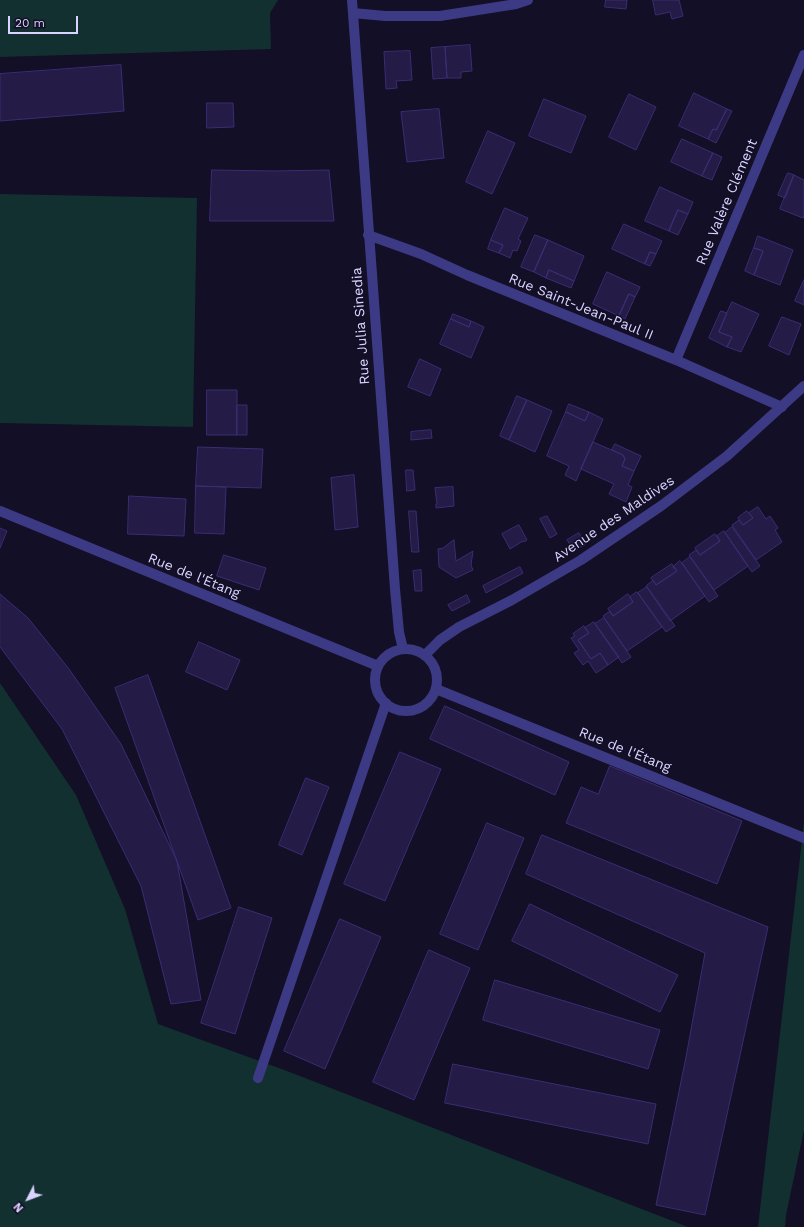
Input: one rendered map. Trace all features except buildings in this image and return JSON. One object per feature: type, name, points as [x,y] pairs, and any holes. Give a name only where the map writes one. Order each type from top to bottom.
[{"type":"street","name":"Rue Julia Sinedia","points":[[352,0],[395,589],[403,649]]},
{"type":"street","points":[[353,13],[385,16],[440,16],[516,4],[528,0]]},
{"type":"street","name":"Rue Valère Clément","points":[[676,360],[804,54]]},
{"type":"street","name":"Rue Saint-Jean-Paul II","points":[[368,235],[421,254],[467,275],[676,360],[782,407]]},
{"type":"street","name":"Avenue des Maldives","points":[[425,655],[440,640],[459,627],[512,600],[581,560],[661,506],[726,456],[804,386]]},
{"type":"street","name":"Rue de l'Étang","points":[[0,511],[378,666]]},
{"type":"street","points":[[403,649],[414,650],[425,655],[433,664],[437,675],[436,689],[430,700],[421,707],[411,710],[399,710],[386,703],[378,693],[375,679],[378,666],[384,657],[391,652],[403,649]]},
{"type":"street","name":"Rue de l'Étang","points":[[436,689],[804,838]]},
{"type":"street","points":[[258,1078],[386,703]]},
{"type":"green space","points":[[0,0],[278,0],[270,13],[271,49],[0,57]]},
{"type":"green space","points":[[0,194],[197,198],[193,427],[0,423]]},
{"type":"green space","points":[[0,683],[76,795],[125,909],[158,1024],[287,1071],[688,1227],[0,1227]]},
{"type":"green space","points":[[804,822],[804,1130],[786,1215],[785,1227],[758,1227]]}]
